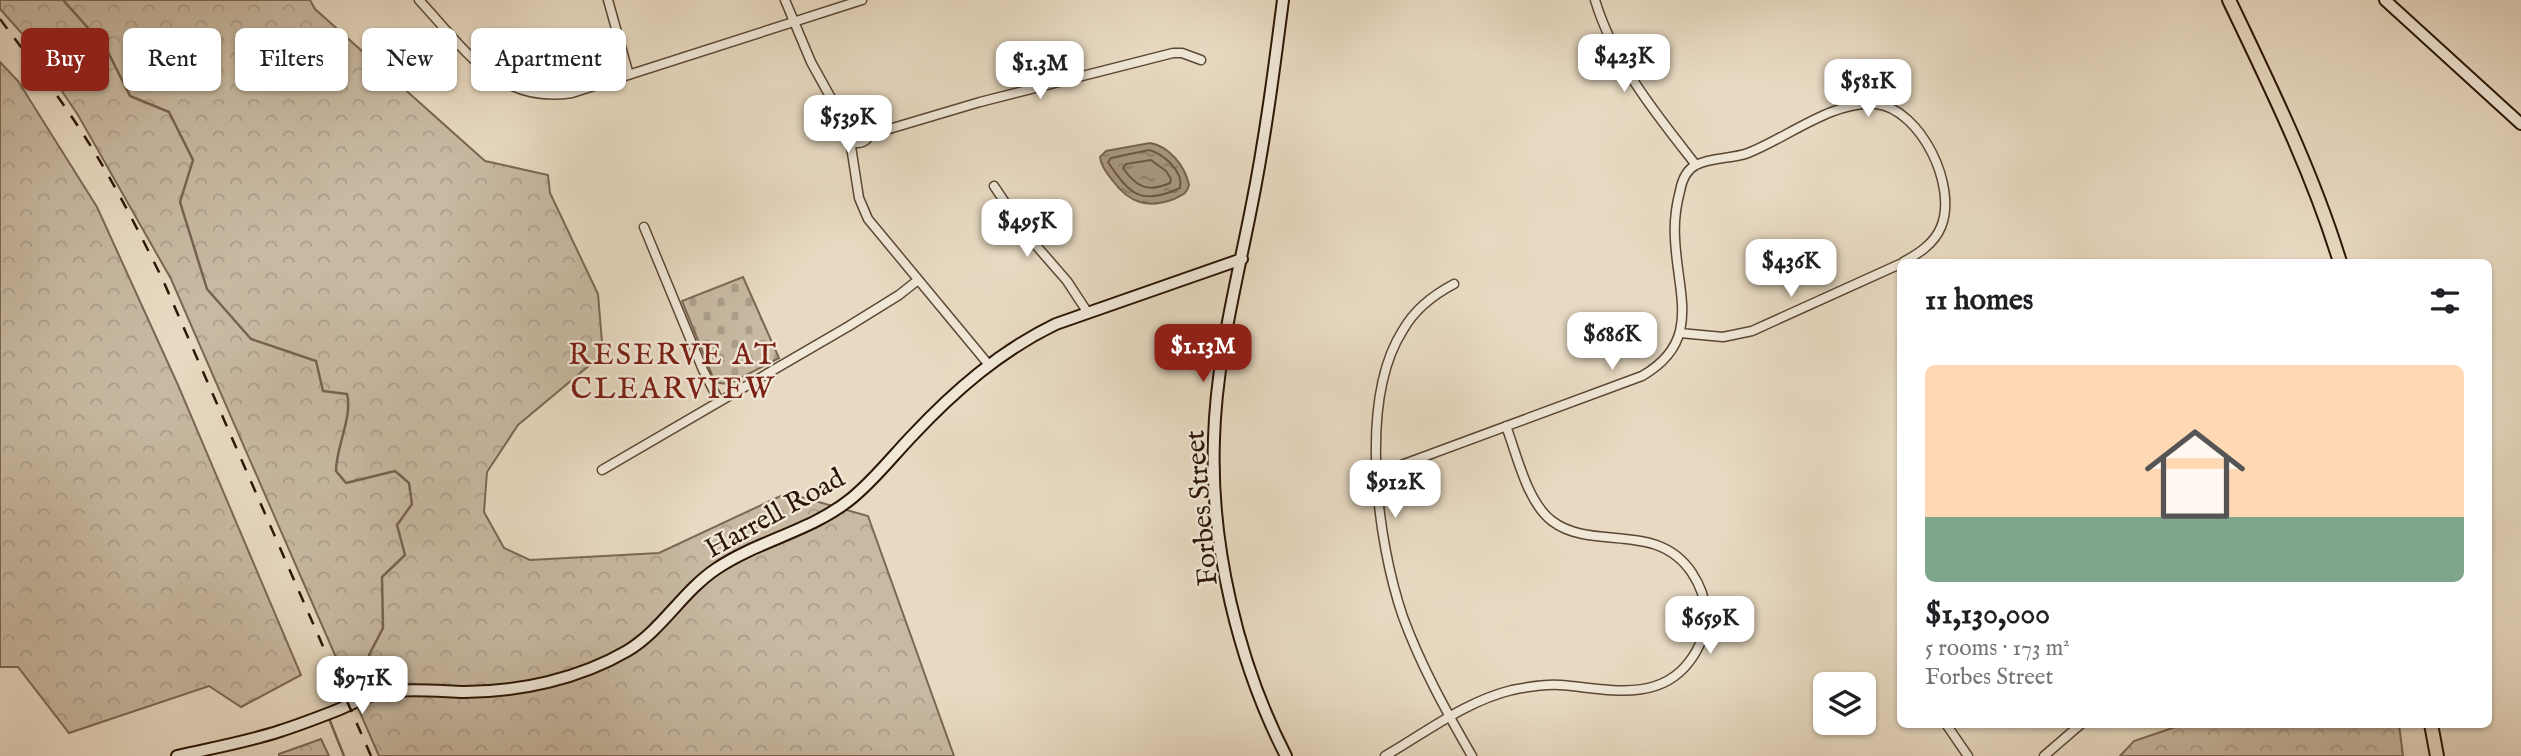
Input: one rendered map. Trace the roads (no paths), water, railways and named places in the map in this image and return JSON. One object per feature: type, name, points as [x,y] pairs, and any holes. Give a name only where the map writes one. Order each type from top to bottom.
[{"type":"main road","points":[[2229,0],[2290,130],[2317,195],[2339,259]]},
{"type":"main road","points":[[2432,728],[2437,756]]},
{"type":"street","points":[[419,0],[483,69],[502,83],[530,93],[560,95],[862,0]]},
{"type":"street","points":[[608,0],[629,75]]},
{"type":"street","points":[[785,0],[811,62],[847,127],[846,135],[850,140],[855,177],[864,212],[989,365]]},
{"type":"street","name":"Forbes Street","points":[[1283,0],[1269,110],[1216,404],[1214,452],[1218,517],[1226,573],[1246,662],[1268,722],[1286,756]]},
{"type":"street","points":[[1595,0],[1624,68],[1696,165]]},
{"type":"street","points":[[2385,0],[2521,124]]},
{"type":"street","points":[[853,161],[861,142],[869,135],[1022,91],[1173,53],[1182,53],[1201,60]]},
{"type":"street","points":[[1377,474],[1642,376],[1669,355],[1680,333],[1683,301],[1675,221],[1685,175],[1696,165],[1751,152],[1847,106],[1875,104],[1897,110],[1923,137],[1939,172],[1946,200],[1944,220],[1934,239],[1907,259]]},
{"type":"street","points":[[837,109],[884,131]]},
{"type":"street","points":[[847,127],[855,119]]},
{"type":"street","points":[[868,125],[869,135]]},
{"type":"street","points":[[850,140],[861,142]]},
{"type":"street","points":[[994,186],[1027,235],[1067,281],[1088,313]]},
{"type":"street","points":[[644,227],[703,370],[719,401]]},
{"type":"street","name":"Harrell Road","points":[[177,756],[278,731],[379,694],[407,690],[465,692],[517,689],[583,670],[627,651],[656,628],[697,584],[713,571],[750,549],[822,518],[852,498],[936,411],[989,365],[1030,337],[1088,313],[1241,259]]},
{"type":"street","points":[[1680,333],[1723,337],[1752,331],[1897,265]]},
{"type":"street","points":[[602,470],[885,304],[918,280]]},
{"type":"street","points":[[1454,284],[1422,306],[1401,332],[1394,348],[1382,387],[1379,409],[1377,474],[1382,533],[1395,592],[1417,651],[1472,756]]},
{"type":"street","points":[[1385,756],[1495,695],[1530,687],[1558,685],[1619,691],[1663,683],[1685,668],[1695,655],[1704,631],[1706,615],[1702,592],[1689,569],[1669,550],[1640,540],[1571,531],[1543,513],[1531,493],[1506,426]]},
{"type":"street","points":[[1949,728],[1968,756]]},
{"type":"street","points":[[2044,756],[2076,728]]},
{"type":"water","points":[[1150,143],[1170,153],[1180,164],[1189,185],[1182,195],[1156,204],[1140,202],[1126,194],[1109,175],[1100,157],[1106,151]]},
{"type":"waterway","points":[[63,0],[106,48],[130,96],[169,112],[193,160],[180,202],[207,289],[251,339],[316,361],[323,391],[347,394],[348,412],[336,471],[346,483],[395,471],[409,483],[412,504],[397,525],[405,555],[382,577],[383,628],[369,655],[372,672],[366,688]]},
{"type":"waterway","points":[[330,721],[344,756]]},
{"type":"railway","points":[[0,19],[85,137],[153,260],[371,756]]},
{"type":"district","name":"RESERVE AT CLEARVIEW","points":[[673,371]]}]
